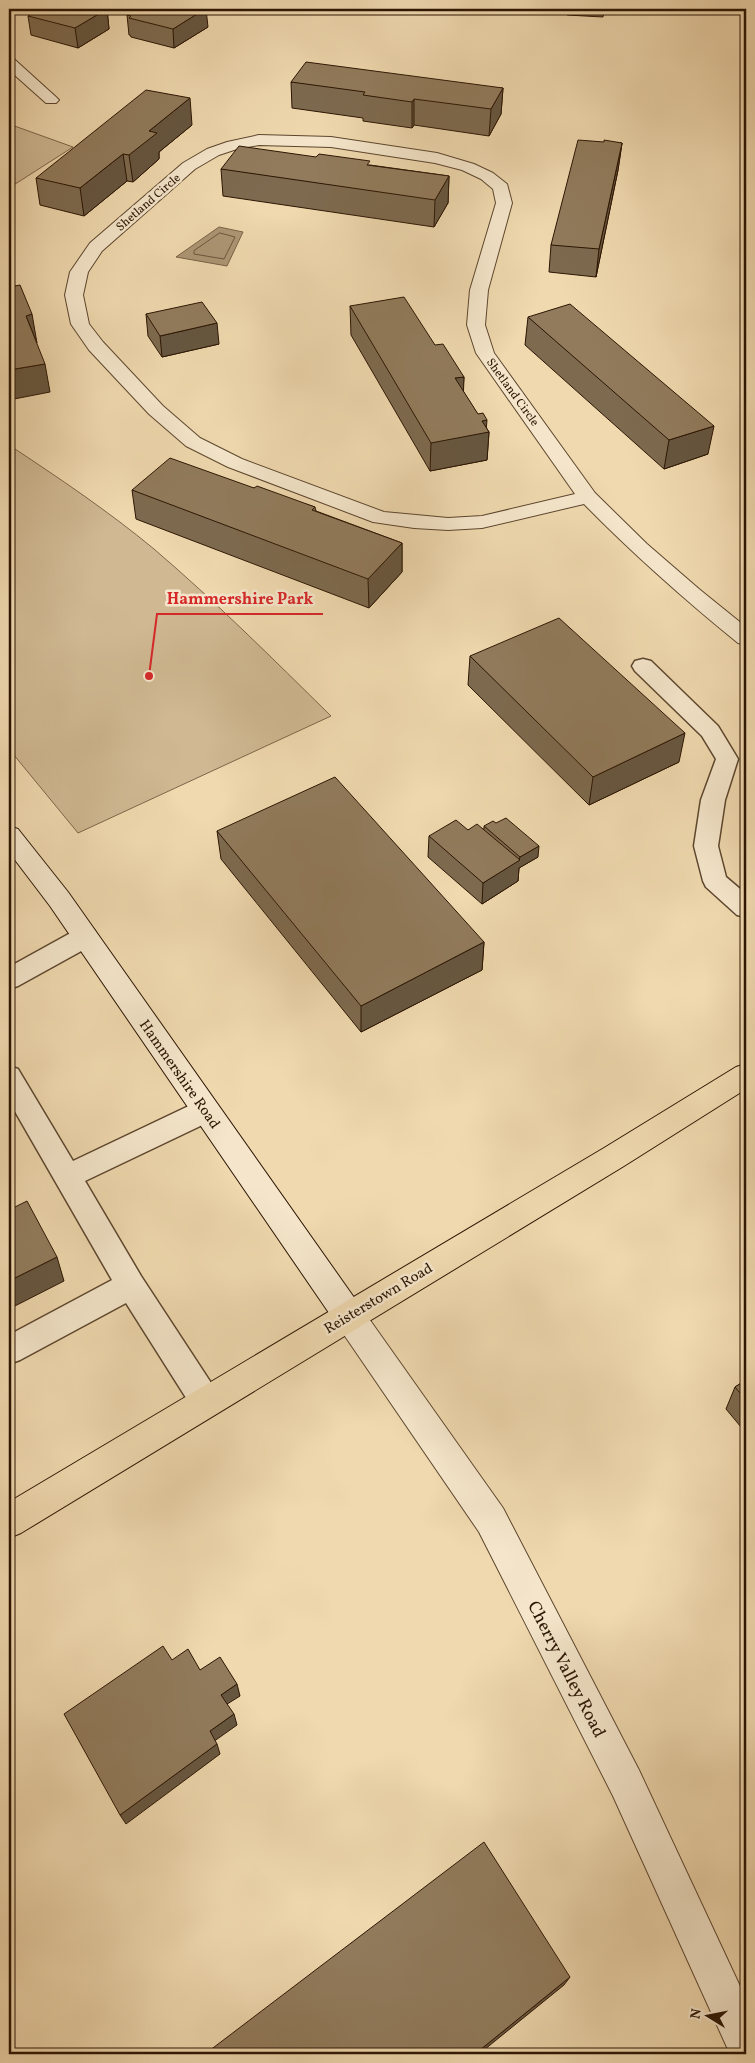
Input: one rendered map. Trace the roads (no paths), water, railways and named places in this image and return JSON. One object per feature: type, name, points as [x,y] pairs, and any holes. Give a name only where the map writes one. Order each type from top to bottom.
[{"type":"main road","name":"Reisterstown Road","points":[[9,1520],[614,1157],[746,1075]]},
{"type":"street","points":[[9,11],[13,9]]},
{"type":"street","points":[[9,62],[51,100]]},
{"type":"street","name":"Shetland Circle","points":[[588,497],[482,522],[448,524],[414,522],[380,518],[235,463],[193,442],[156,410],[96,346],[80,324],[74,295],[79,272],[96,247],[189,166],[213,152],[233,145],[259,140],[331,142],[437,158],[468,167],[487,176],[501,187],[504,203],[479,290],[476,325],[485,353],[588,497],[640,549],[691,594],[746,638]]},
{"type":"street","name":"Hammershire Road","points":[[9,835],[59,899],[349,1316]]},
{"type":"street","name":"Cherry Valley Road","points":[[349,1316],[491,1520],[626,1783],[746,2044]]},
{"type":"lane","points":[[643,666],[710,732],[727,760],[713,800],[706,846],[715,881],[746,908]]},
{"type":"lane","points":[[9,979],[85,937]]},
{"type":"lane","points":[[9,1077],[130,1285],[206,1402]]},
{"type":"lane","points":[[67,1177],[205,1111]]},
{"type":"lane","points":[[9,1350],[130,1285]]},
{"type":"water","points":[[219,227],[243,232],[227,266],[176,257]]},
{"type":"place","name":"Hammershire Park","points":[[149,676]]}]
